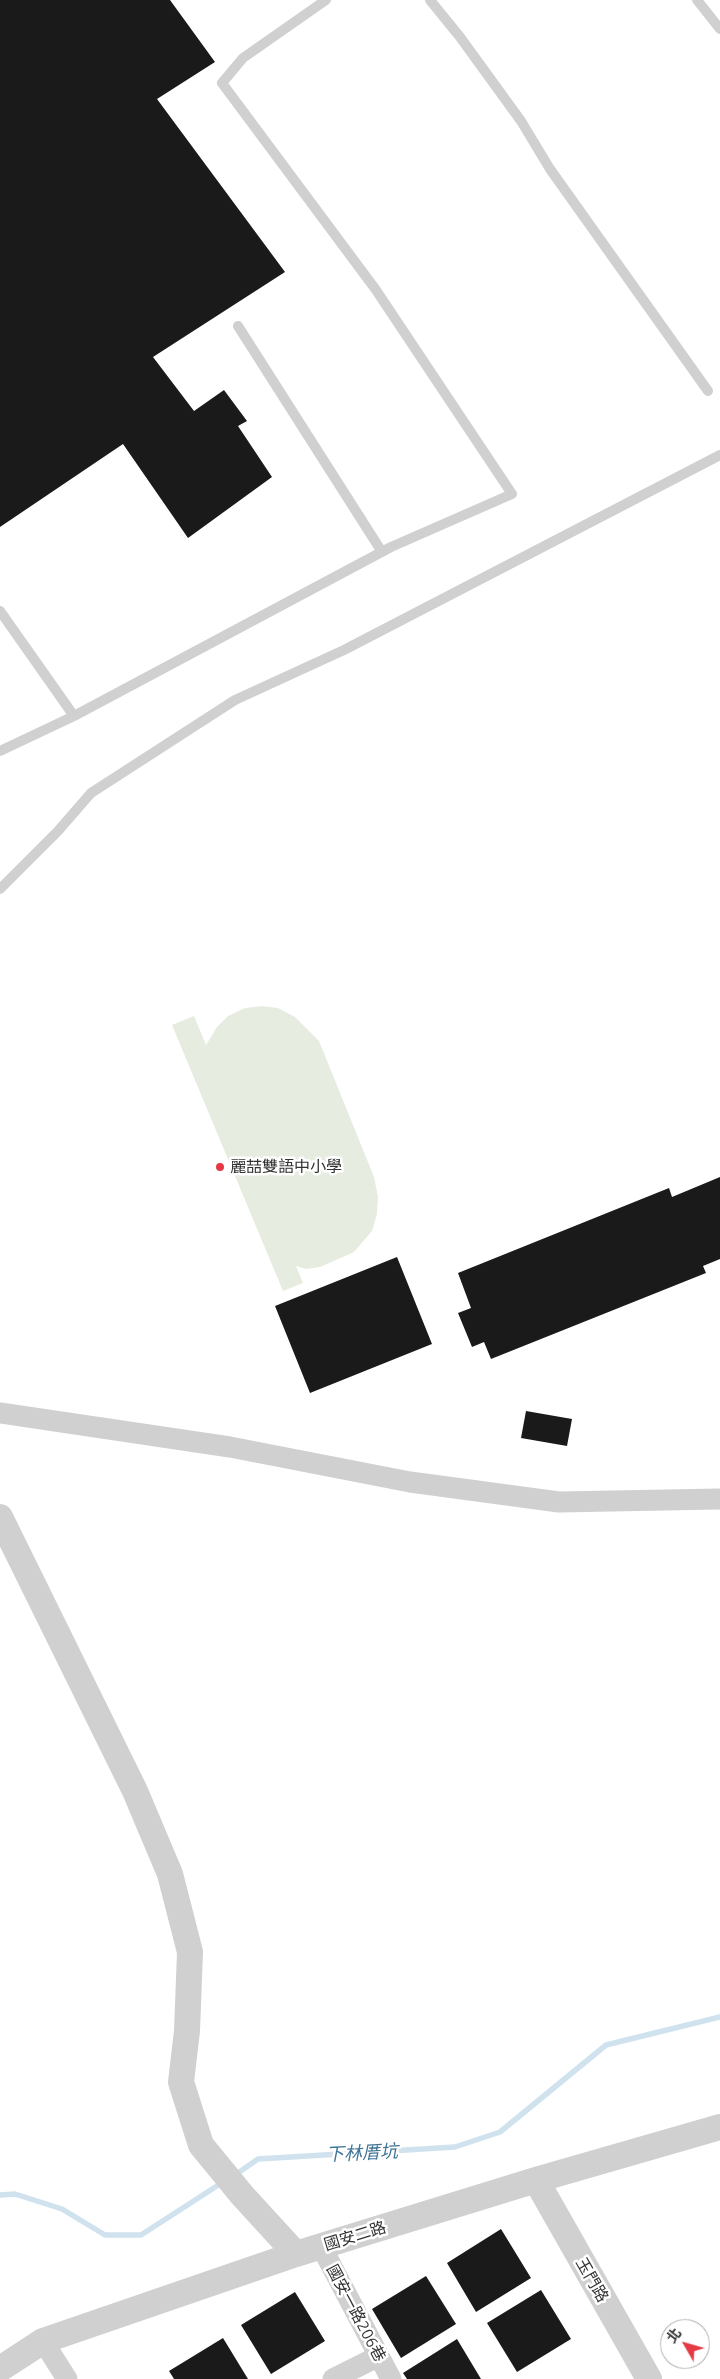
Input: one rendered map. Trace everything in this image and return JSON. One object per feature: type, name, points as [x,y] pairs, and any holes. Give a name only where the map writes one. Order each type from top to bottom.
[{"type":"street","points":[[0,1413],[230,1447],[410,1482],[559,1502],[720,1499]]},
{"type":"street","points":[[0,1517],[135,1791],[170,1874],[190,1952],[187,2031],[181,2082],[201,2145],[296,2254]]},
{"type":"street","name":"國安二路","points":[[0,2369],[43,2340],[296,2254],[536,2180],[720,2127]]},
{"type":"street","name":"玉門路","points":[[536,2180],[649,2379]]},
{"type":"street","name":"國安一路206巷","points":[[321,2246],[391,2379]]},
{"type":"street","points":[[43,2340],[67,2379]]},
{"type":"street","points":[[333,2379],[379,2356]]},
{"type":"lane","points":[[0,751],[74,716],[382,552],[512,494],[376,290],[222,83],[243,58],[326,0]]},
{"type":"lane","points":[[430,0],[460,37],[521,121],[550,169],[708,390]]},
{"type":"lane","points":[[697,0],[720,29]]},
{"type":"lane","points":[[238,326],[382,552]]},
{"type":"lane","points":[[0,889],[58,831],[91,793],[235,700],[344,650],[720,454]]},
{"type":"lane","points":[[0,612],[74,716]]},
{"type":"shaded area","points":[[262,1006],[278,1008],[295,1017],[319,1041],[374,1177],[378,1197],[377,1214],[372,1231],[354,1252],[320,1267],[306,1269],[296,1266],[303,1283],[283,1291],[172,1025],[194,1016],[206,1045],[217,1027],[228,1016],[245,1008]]},
{"type":"building","points":[[0,0],[170,0],[215,62],[157,99],[285,272],[153,357],[194,411],[224,390],[247,421],[238,426],[272,477],[188,538],[123,444],[0,527]]},
{"type":"building","points":[[720,1177],[720,1259],[703,1266],[706,1273],[491,1359],[484,1342],[472,1347],[458,1313],[471,1308],[458,1273],[669,1188],[672,1197]]},
{"type":"building","points":[[397,1257],[432,1344],[310,1393],[275,1306]]},
{"type":"building","points":[[526,1411],[572,1419],[567,1446],[521,1438]]},
{"type":"building","points":[[501,2229],[531,2278],[476,2312],[447,2263]]},
{"type":"building","points":[[426,2276],[456,2324],[401,2358],[372,2309]]},
{"type":"building","points":[[541,2290],[571,2339],[517,2372],[487,2323]]},
{"type":"building","points":[[295,2292],[325,2341],[271,2374],[241,2325]]},
{"type":"building","points":[[223,2338],[248,2379],[174,2379],[169,2371]]},
{"type":"building","points":[[457,2339],[481,2379],[407,2379],[403,2373]]},
{"type":"waterway","name":"下林厝坑","points":[[235,2175],[258,2159],[455,2147],[500,2132],[606,2045],[720,2017]]},
{"type":"waterway","name":"下林厝坑","points":[[0,2195],[15,2194],[62,2209],[105,2235],[141,2235],[223,2182]]},
{"type":"place","name":"麗喆雙語中小學","points":[[220,1167]]}]
